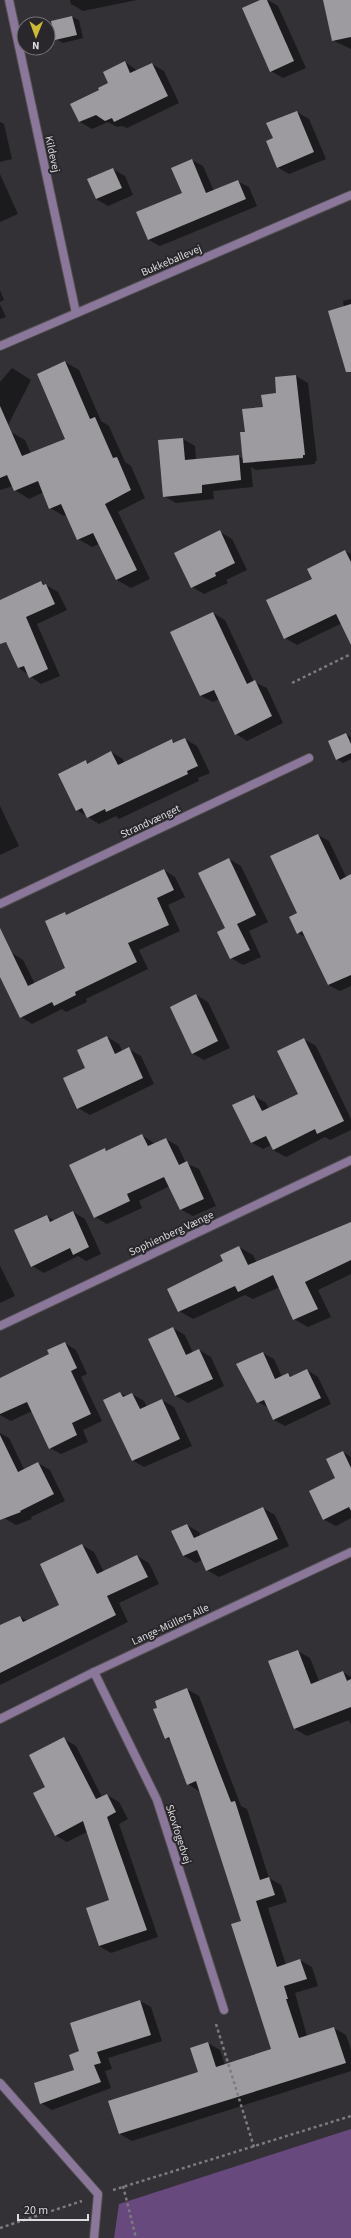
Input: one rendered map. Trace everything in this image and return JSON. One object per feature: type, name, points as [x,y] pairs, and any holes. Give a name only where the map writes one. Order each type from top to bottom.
[{"type":"street","name":"Kildevej","points":[[9,0],[76,313]]},
{"type":"street","name":"Bukkeballevej","points":[[0,346],[351,195]]},
{"type":"street","name":"Strandvænget","points":[[0,904],[309,758]]},
{"type":"street","name":"Sophienberg Vænge","points":[[0,1326],[351,1160]]},
{"type":"street","name":"Lange-Müllers Alle","points":[[0,1719],[94,1672],[351,1552]]},
{"type":"street","name":"Skovfogedvej","points":[[94,1672],[157,1800],[224,2010]]},
{"type":"street","points":[[0,2083],[98,2194],[94,2238]]},
{"type":"path","points":[[292,683],[351,654]]},
{"type":"path","points":[[224,2010],[216,2024],[254,2147]]},
{"type":"path","points":[[0,2228],[123,2186],[351,2116]]},
{"type":"path","points":[[123,2186],[136,2238]]},
{"type":"shaded area","points":[[351,2129],[351,2238],[114,2238],[119,2204]]},
{"type":"building","points":[[260,0],[267,0],[294,61],[270,72],[242,8]]},
{"type":"building","points":[[323,0],[351,0],[351,37],[332,41]]},
{"type":"building","points":[[72,16],[77,35],[56,40],[56,20]]},
{"type":"building","points":[[125,61],[130,73],[152,63],[168,96],[114,122],[112,118],[105,121],[96,115],[79,122],[70,104],[99,90],[98,88],[108,83],[103,72]]},
{"type":"building","points":[[297,111],[314,152],[277,168],[266,141],[273,138],[266,123]]},
{"type":"building","points":[[192,159],[206,193],[238,180],[246,199],[148,240],[136,212],[182,193],[171,168]]},
{"type":"building","points":[[113,168],[122,188],[96,199],[87,179]]},
{"type":"building","points":[[351,304],[351,372],[346,372],[328,311]]},
{"type":"building","points":[[65,361],[90,419],[95,417],[113,458],[117,457],[131,490],[105,504],[137,570],[116,580],[93,533],[77,540],[61,504],[49,509],[38,481],[14,491],[7,475],[0,478],[0,406],[22,456],[65,439],[37,374]]},
{"type":"building","points":[[296,375],[305,455],[303,455],[303,458],[243,463],[240,432],[245,432],[242,409],[263,407],[261,395],[276,393],[275,377]]},
{"type":"building","points":[[183,438],[185,460],[239,455],[241,480],[202,485],[202,493],[163,497],[158,440]]},
{"type":"building","points":[[220,530],[235,563],[215,573],[216,576],[191,588],[174,553]]},
{"type":"building","points":[[345,550],[351,562],[351,645],[336,614],[284,639],[266,600],[312,579],[307,569]]},
{"type":"building","points":[[41,581],[43,585],[46,584],[55,604],[26,617],[48,669],[29,678],[24,666],[18,668],[6,642],[0,644],[0,600]]},
{"type":"building","points":[[213,612],[247,684],[255,680],[272,716],[235,735],[214,690],[200,696],[170,632]]},
{"type":"building","points":[[346,733],[351,744],[351,753],[336,760],[328,741]]},
{"type":"building","points":[[185,738],[198,766],[187,771],[188,774],[106,812],[105,809],[87,818],[82,808],[76,811],[58,774],[86,760],[87,764],[111,751],[118,765],[172,739],[173,743]]},
{"type":"building","points":[[318,834],[340,880],[351,874],[351,975],[328,985],[302,931],[297,934],[289,917],[297,913],[270,856]]},
{"type":"building","points":[[229,858],[256,915],[237,924],[250,950],[230,959],[217,932],[225,928],[198,873]]},
{"type":"building","points":[[164,869],[174,890],[157,898],[169,925],[128,943],[137,962],[75,992],[76,995],[54,1006],[52,1002],[20,1018],[0,977],[0,928],[28,986],[65,968],[45,921],[65,912],[66,915]]},
{"type":"building","points":[[196,994],[218,1041],[192,1054],[170,1007]]},
{"type":"building","points":[[107,1036],[115,1054],[129,1047],[143,1078],[77,1109],[63,1078],[85,1068],[77,1050]]},
{"type":"building","points":[[304,1038],[344,1121],[317,1134],[315,1129],[273,1150],[266,1136],[251,1143],[232,1105],[254,1095],[262,1111],[298,1094],[277,1051]]},
{"type":"building","points":[[142,1134],[148,1146],[166,1138],[179,1165],[187,1161],[204,1199],[180,1210],[164,1177],[127,1194],[130,1201],[94,1218],[69,1165],[105,1148],[106,1151]]},
{"type":"building","points":[[73,1211],[89,1247],[73,1255],[70,1248],[31,1267],[14,1230],[47,1215],[50,1222]]},
{"type":"building","points":[[351,1222],[351,1260],[305,1282],[318,1309],[293,1320],[273,1275],[238,1292],[235,1286],[178,1312],[167,1289],[223,1261],[220,1255],[239,1246],[248,1265]]},
{"type":"building","points":[[173,1327],[186,1355],[199,1349],[213,1379],[175,1396],[148,1339]]},
{"type":"building","points":[[65,1342],[77,1368],[71,1371],[91,1414],[72,1423],[77,1435],[49,1449],[27,1402],[0,1414],[0,1378],[49,1354],[47,1350]]},
{"type":"building","points":[[263,1352],[275,1379],[288,1373],[290,1377],[307,1369],[321,1398],[273,1420],[264,1400],[257,1403],[236,1364]]},
{"type":"building","points":[[120,1392],[123,1397],[132,1393],[140,1409],[162,1399],[180,1439],[132,1461],[103,1400]]},
{"type":"building","points":[[0,1435],[18,1472],[38,1462],[54,1494],[20,1511],[21,1512],[0,1520]]},
{"type":"building","points":[[343,1451],[351,1468],[351,1511],[349,1507],[323,1520],[309,1491],[335,1478],[326,1459]]},
{"type":"building","points":[[263,1507],[278,1539],[206,1571],[197,1550],[183,1556],[171,1531],[187,1524],[194,1538]]},
{"type":"building","points":[[82,1544],[97,1574],[137,1555],[148,1577],[107,1596],[116,1615],[0,1673],[0,1625],[20,1616],[23,1622],[59,1605],[40,1564]]},
{"type":"building","points":[[298,1650],[311,1684],[343,1671],[347,1681],[351,1679],[351,1707],[294,1729],[268,1661]]},
{"type":"building","points":[[187,1688],[231,1802],[235,1801],[260,1880],[269,1877],[275,1895],[256,1901],[277,1967],[300,1959],[307,1979],[284,1986],[288,1999],[286,1999],[299,2038],[334,2027],[346,2063],[119,2134],[108,2101],[198,2072],[190,2048],[208,2042],[216,2067],[271,2049],[231,1924],[241,1921],[196,1781],[187,1785],[169,1737],[165,1739],[153,1709],[157,1708],[155,1701]]},
{"type":"building","points":[[64,1737],[96,1799],[107,1794],[116,1812],[107,1817],[147,1930],[99,1946],[86,1908],[109,1900],[83,1821],[55,1836],[33,1793],[45,1787],[29,1755]]},
{"type":"building","points":[[140,2000],[151,2035],[97,2052],[101,2063],[94,2065],[101,2082],[40,2104],[34,2083],[74,2070],[69,2055],[79,2051],[70,2023]]}]
